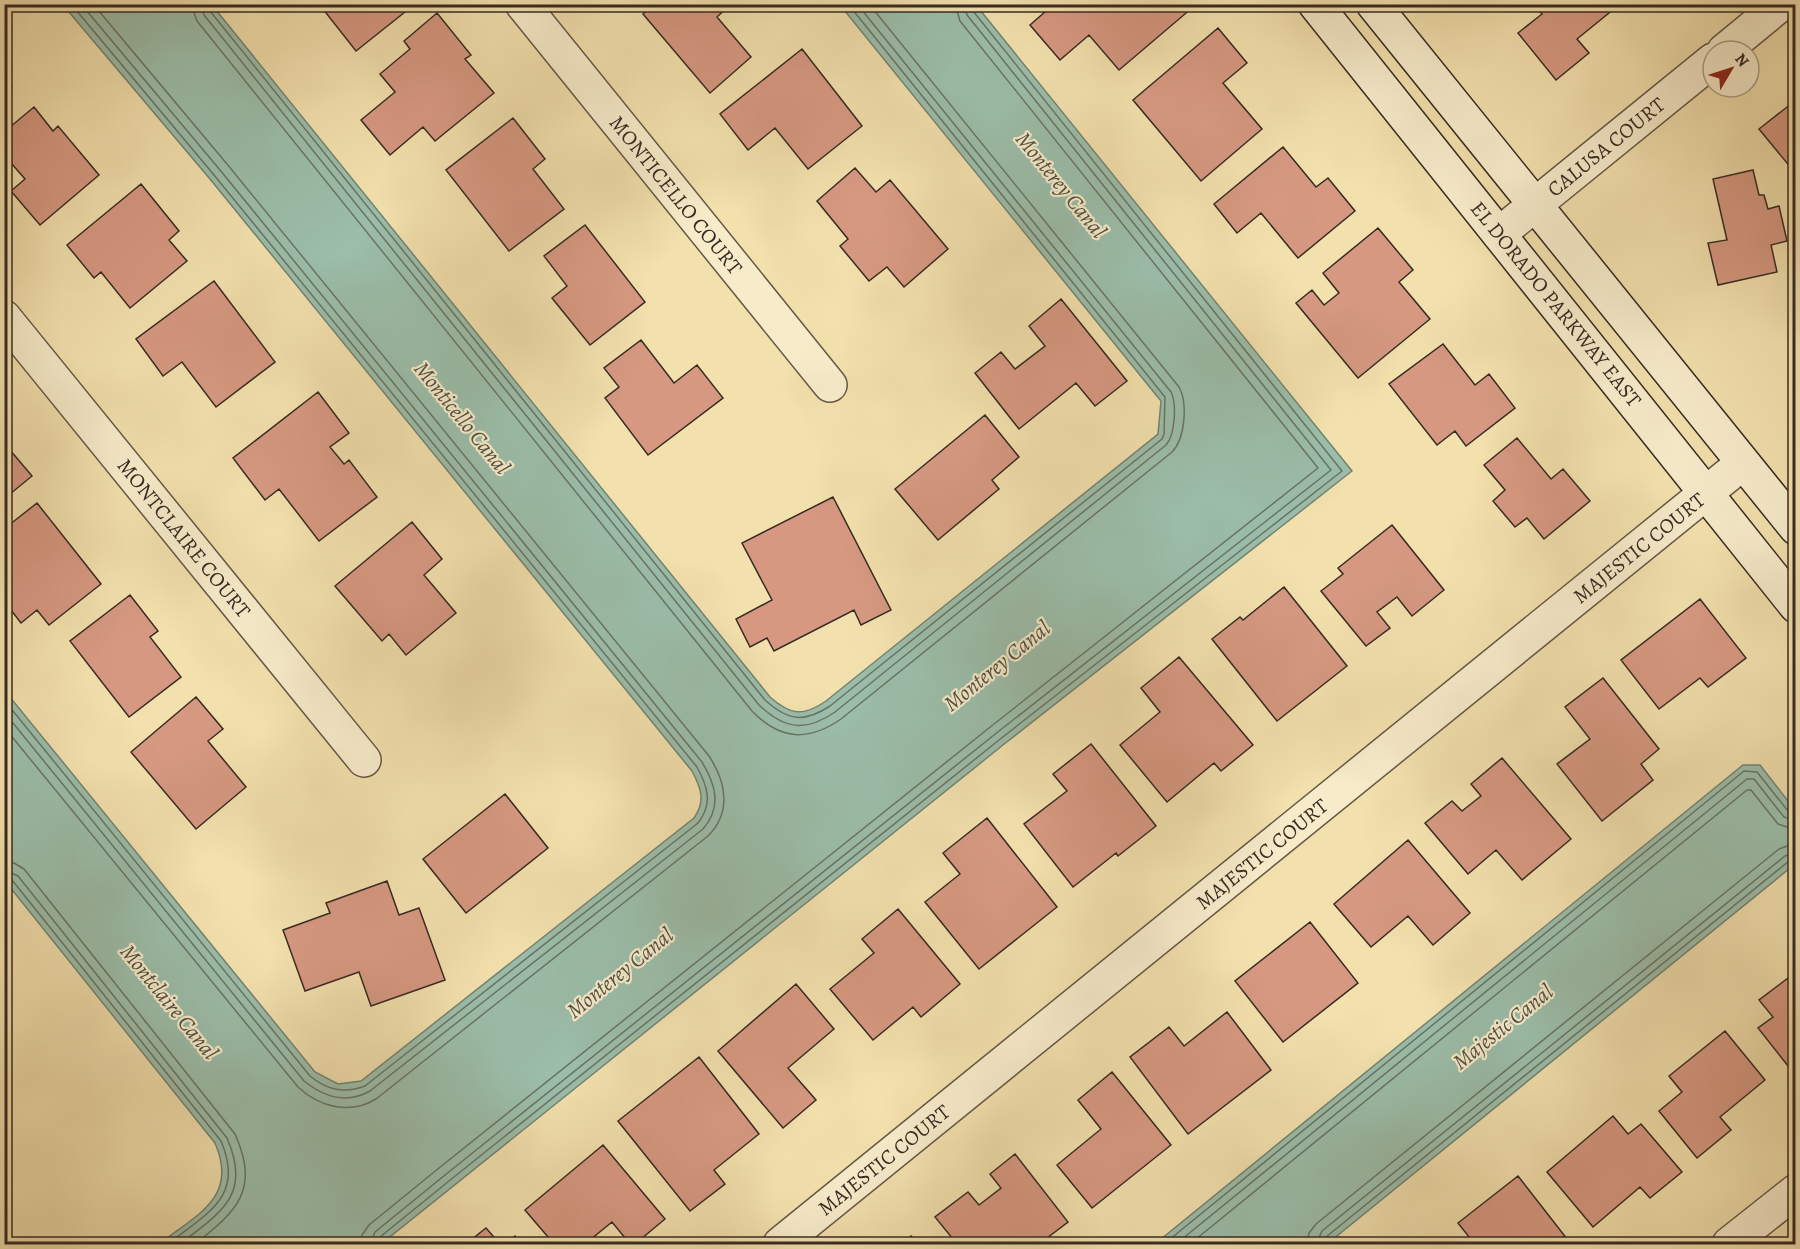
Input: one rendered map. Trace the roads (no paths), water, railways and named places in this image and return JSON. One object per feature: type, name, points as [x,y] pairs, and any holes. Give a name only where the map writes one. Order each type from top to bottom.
[{"type":"street","name":"MONTICELLO COURT","points":[[522,4],[830,385]]},
{"type":"street","name":"EL DORADO PARKWAY EAST","points":[[1315,4],[1795,603]]},
{"type":"street","points":[[1373,4],[1796,528]]},
{"type":"street","points":[[1739,39],[1781,4]]},
{"type":"street","name":"CALUSA COURT","points":[[1499,234],[1701,70]]},
{"type":"street","name":"MONTCLAIRE COURT","points":[[4,317],[363,760]]},
{"type":"street","name":"MAJESTIC COURT","points":[[780,1245],[1743,463]]},
{"type":"street","points":[[1729,1245],[1796,1191]]},
{"type":"water","points":[[63,5],[212,5],[770,697],[790,710],[803,712],[826,701],[1158,434],[1161,401],[840,5],[976,5],[1352,471],[1003,745],[381,1244],[159,1244],[210,1203],[218,1191],[222,1178],[221,1162],[215,1143],[5,881],[5,691],[315,1072],[338,1084],[361,1081],[694,818],[700,806],[701,795],[692,771],[210,179]]},
{"type":"water","name":"Majestic Canal","points":[[1743,765],[1760,765],[1795,810],[1795,864],[1327,1244],[1155,1244]]},
{"type":"water label","name":"Monterey Canal","points":[[1061,185]]},
{"type":"water label","name":"Monticello Canal","points":[[462,418]]},
{"type":"water label","name":"Monterey Canal","points":[[997,666]]},
{"type":"water label","name":"Monterey Canal","points":[[620,973]]},
{"type":"water label","name":"Montclaire Canal","points":[[169,1002]]}]
